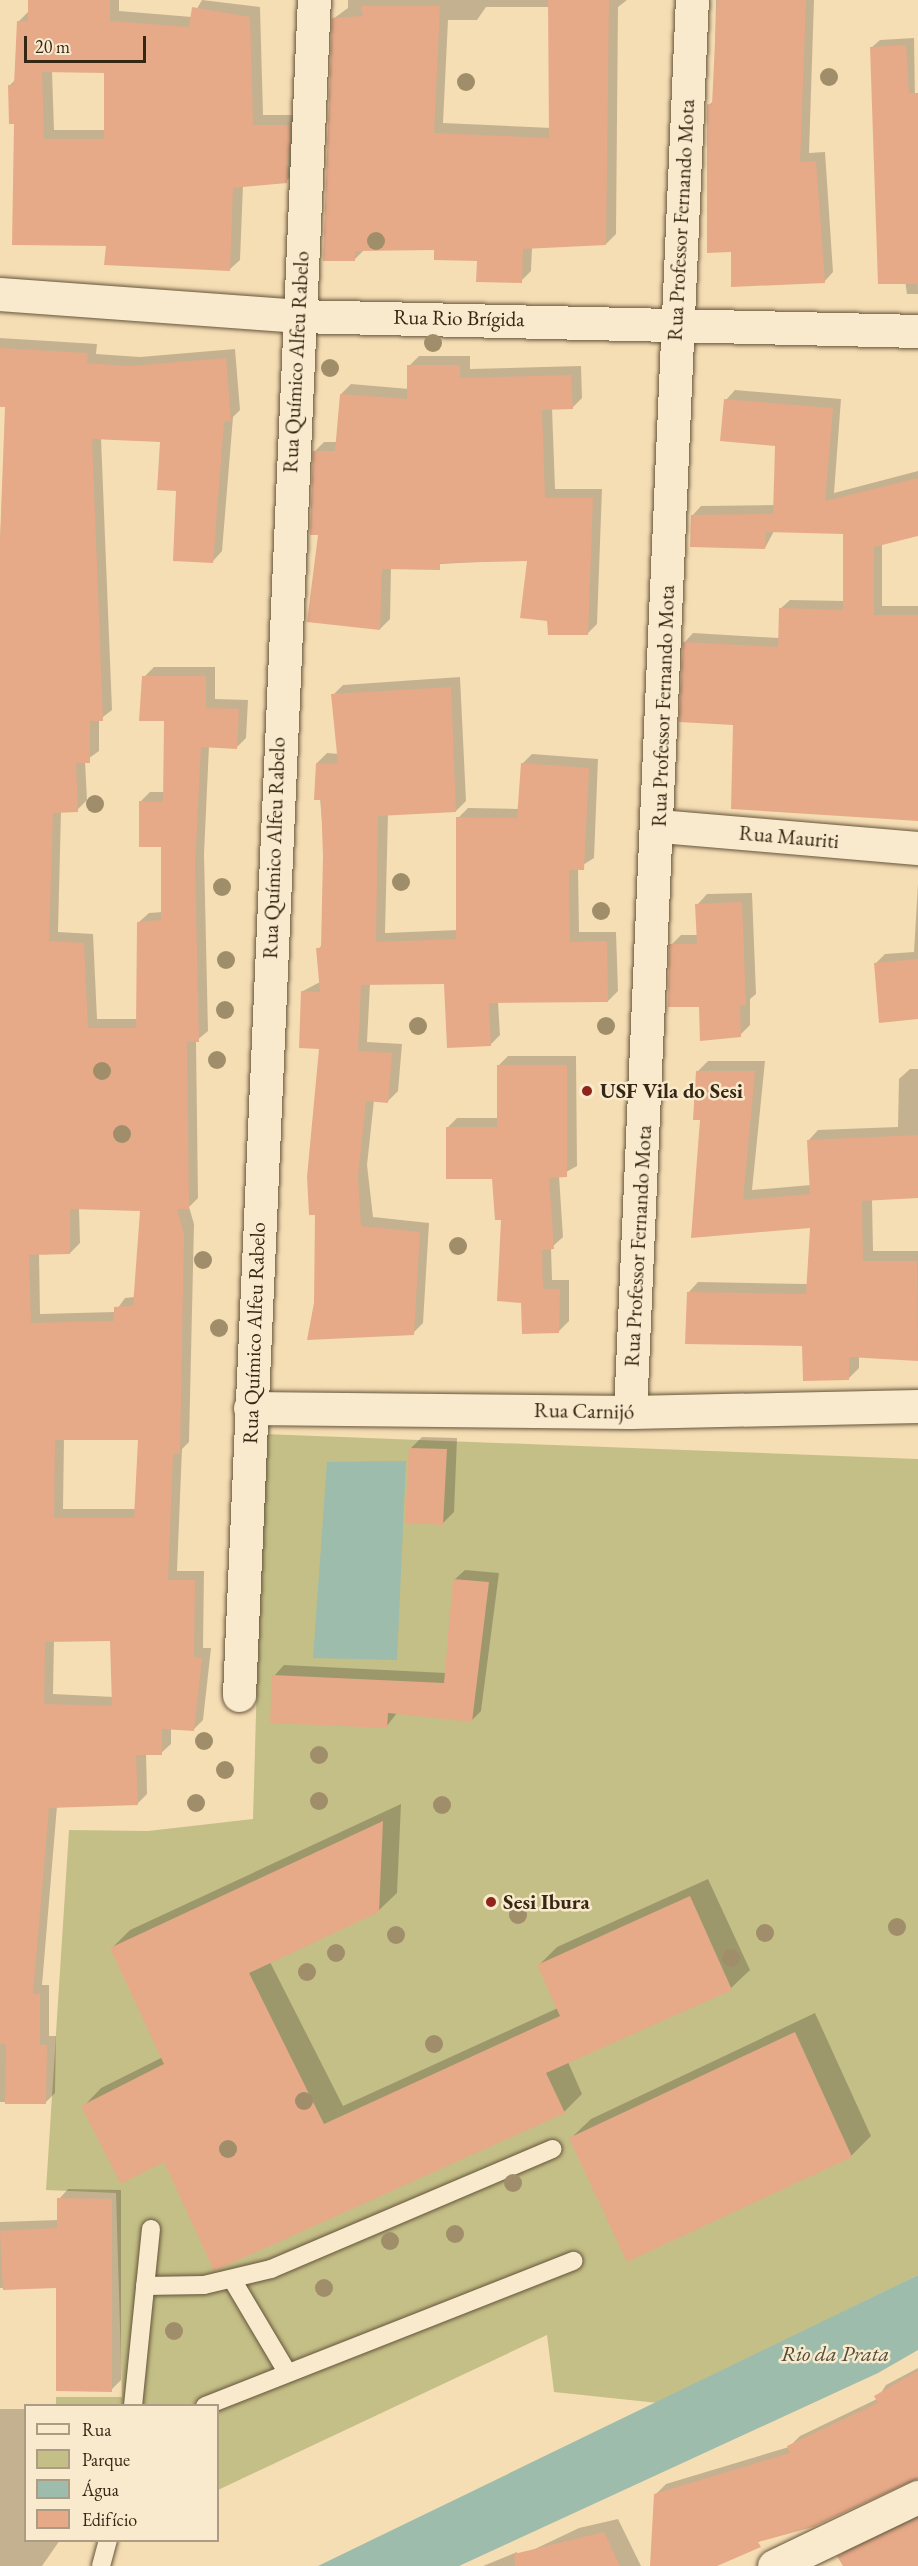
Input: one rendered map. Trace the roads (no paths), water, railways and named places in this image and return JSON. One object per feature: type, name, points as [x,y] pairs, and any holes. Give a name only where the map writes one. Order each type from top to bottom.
[{"type":"street","name":"Rua Químico Alfeu Rabelo","points":[[239,1695],[297,316],[314,0]]},
{"type":"street","name":"Rua Professor Fernando Mota","points":[[630,1412],[660,826],[676,322],[692,0]]},
{"type":"street","name":"Rua Rio Brígida","points":[[0,294],[297,316],[676,322],[918,331]]},
{"type":"street","name":"Rua Mauriti","points":[[660,826],[918,848]]},
{"type":"street","name":"Rua Carnijó","points":[[250,1408],[630,1412],[918,1406]]},
{"type":"street","points":[[774,2566],[918,2498]]},
{"type":"lane","points":[[145,2286],[233,2281],[553,2149]]},
{"type":"lane","points":[[133,2404],[151,2229]]},
{"type":"lane","points":[[210,2404],[573,2261]]},
{"type":"lane","points":[[233,2281],[287,2372]]},
{"type":"lane","points":[[101,2566],[108,2542]]},
{"type":"water","points":[[406,1461],[397,1660],[313,1658],[327,1462]]},
{"type":"water","name":"Rio da Prata","points":[[918,2275],[918,2350],[878,2373],[459,2566],[318,2566]]},
{"type":"place","name":"USF Vila do Sesi","points":[[587,1091]]},
{"type":"place","name":"Sesi Ibura","points":[[491,1902]]}]
